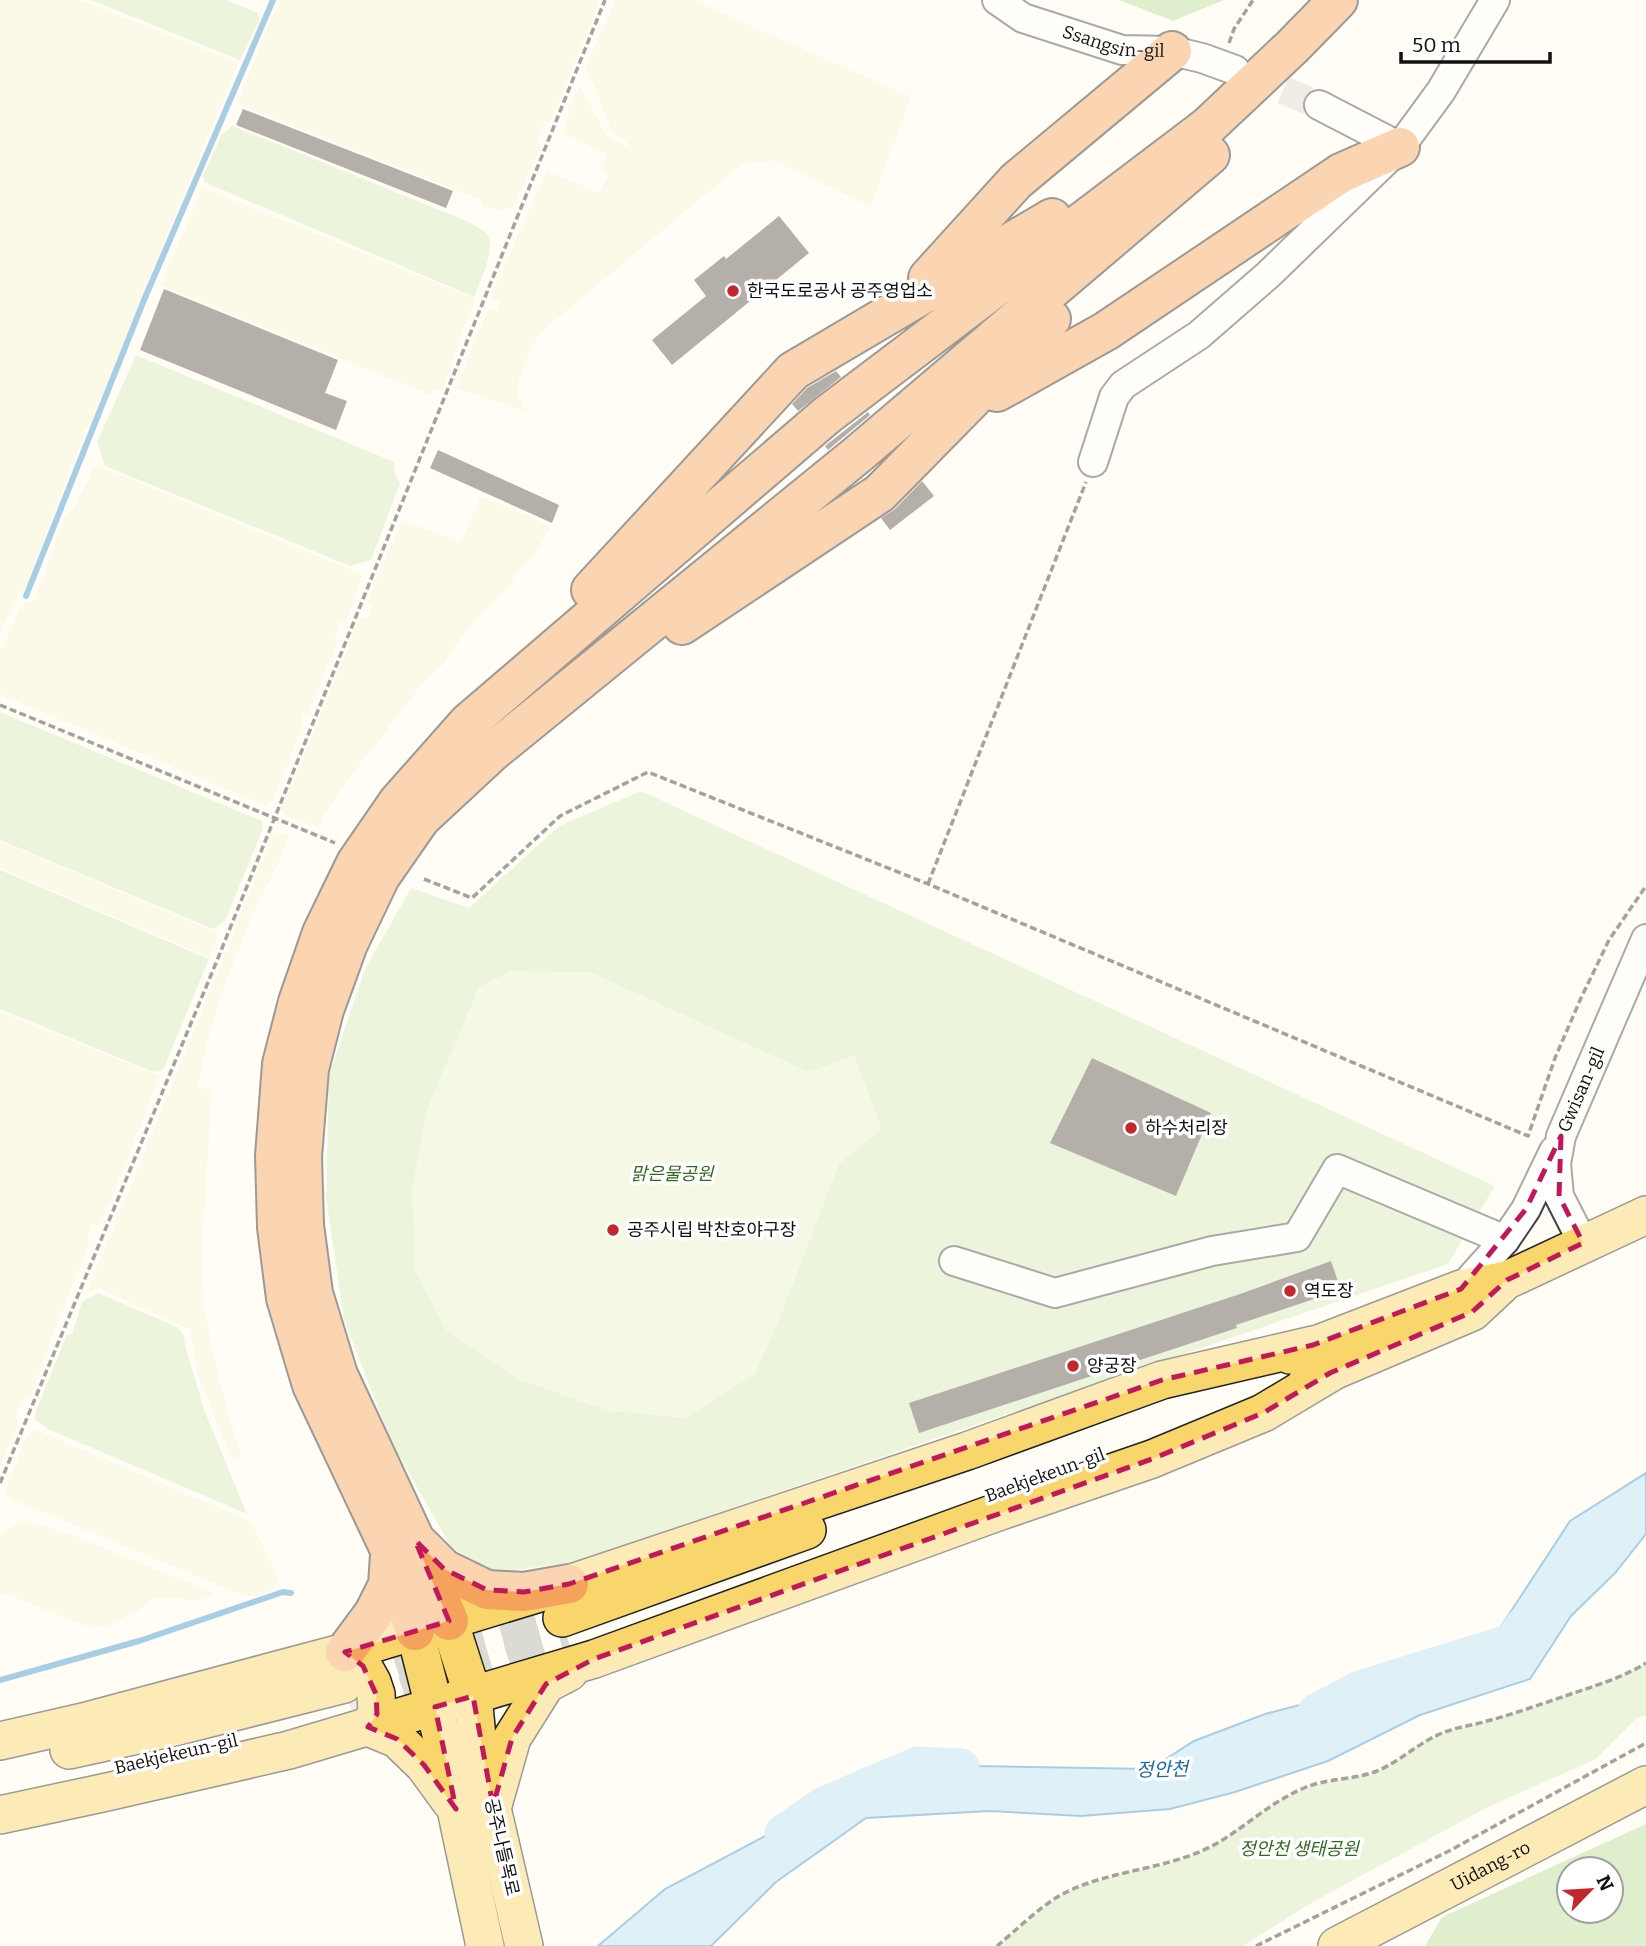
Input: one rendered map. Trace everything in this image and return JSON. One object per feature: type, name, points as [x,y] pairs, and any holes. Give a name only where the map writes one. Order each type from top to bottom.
[{"type":"highway","points":[[491,753],[880,493],[961,411],[1216,134],[1292,47],[1338,0]]},
{"type":"highway","points":[[432,1626],[338,1375],[313,1293],[304,1225],[302,1157],[309,1069],[324,1010],[348,944],[380,877],[421,818],[491,753],[857,455],[1216,134],[1324,46],[1365,0]]},
{"type":"highway","points":[[901,307],[1016,181],[1171,51]]},
{"type":"highway","points":[[574,1626],[524,1592],[487,1590],[403,1546],[312,1385],[286,1298],[277,1227],[275,1156],[282,1064],[298,1002],[322,933],[356,863],[398,802],[793,371],[901,307],[1216,134]]},
{"type":"highway","points":[[468,723],[827,415],[1216,134]]},
{"type":"highway","points":[[961,411],[1106,331],[1341,173],[1400,147]]},
{"type":"highway","points":[[352,1694],[374,1614],[403,1546]]},
{"type":"main road","name":"Baekjekeun-gil","points":[[574,1626],[1259,1402],[1321,1359],[1461,1289],[1507,1280],[1646,1214]]},
{"type":"main road","name":"Baekjekeun-gil","points":[[1321,1359],[1472,1312],[1507,1280]]},
{"type":"main road","points":[[0,1741],[83,1722],[352,1694],[435,1707],[473,1696],[574,1626],[967,1451],[1162,1380],[1321,1359]]},
{"type":"main road","points":[[0,1815],[289,1750],[432,1626],[574,1626]]},
{"type":"main road","points":[[432,1626],[473,1696],[465,1752]]},
{"type":"main road","points":[[432,1626],[435,1707],[465,1752]]},
{"type":"main road","points":[[465,1752],[546,1684],[574,1626]]},
{"type":"main road","name":"Baekjekeun-gil","points":[[0,1765],[170,1728],[352,1694]]},
{"type":"main road","name":"Baekjekeun-gil","points":[[0,1794],[352,1694]]},
{"type":"main road","points":[[352,1694],[397,1739],[465,1752]]},
{"type":"main road","name":"공주나들목로","points":[[465,1752],[493,1806],[524,1946]]},
{"type":"main road","name":"공주나들목로","points":[[465,1752],[456,1809],[485,1946]]},
{"type":"main road","name":"Uidang-ro","points":[[1336,1946],[1646,1785]]},
{"type":"street","name":"Ssangsin-gil","points":[[997,0],[1023,18],[1122,50],[1171,51],[1228,67]]},
{"type":"street","points":[[1093,462],[1114,397],[1123,385],[1199,335],[1269,274],[1400,147],[1441,91],[1496,0]]},
{"type":"street","points":[[1319,105],[1400,147]]},
{"type":"street","name":"Gwisan-gil","points":[[1583,1243],[1559,1196],[1556,1164],[1560,1136],[1646,939]]},
{"type":"street","points":[[1461,1289],[1506,1240],[1526,1209],[1560,1136]]},
{"type":"street","points":[[954,1261],[1055,1293],[1212,1251],[1297,1237],[1337,1169],[1506,1240]]},
{"type":"path","points":[[0,1483],[216,963],[605,0]]},
{"type":"path","points":[[1228,67],[1234,29],[1253,0]]},
{"type":"path","points":[[928,884],[1093,462]]},
{"type":"path","points":[[0,705],[337,843]]},
{"type":"path","points":[[424,879],[472,898],[560,816],[648,772],[928,884],[1528,1136],[1555,1058],[1581,998],[1609,940],[1646,886]]},
{"type":"path","points":[[997,1946],[1059,1896],[1097,1881],[1191,1856],[1213,1846],[1273,1804],[1306,1787],[1375,1772],[1396,1761],[1423,1741],[1450,1730],[1487,1721],[1605,1682],[1646,1663]]},
{"type":"path","points":[[1256,1946],[1449,1851],[1646,1743]]},
{"type":"highlighted area","points":[[1561,1136],[1559,1196],[1583,1243],[1507,1280],[1472,1312],[1330,1373],[1263,1413],[1152,1459],[594,1659],[546,1684],[512,1738],[493,1806],[473,1696],[435,1707],[456,1809],[424,1765],[397,1739],[368,1727],[377,1714],[376,1694],[363,1666],[345,1652],[449,1621],[415,1540],[444,1569],[487,1590],[524,1592],[569,1584],[1162,1380],[1313,1345],[1461,1289],[1526,1209]]},
{"type":"shaded area","points":[[0,0],[80,0],[236,62],[237,67],[90,426],[86,429],[25,587],[17,596],[0,632]]},
{"type":"shaded area","points":[[279,0],[600,0],[550,123],[544,122],[537,143],[541,145],[515,205],[502,210],[483,206],[480,199],[237,104]]},
{"type":"shaded area","points":[[616,0],[692,0],[911,97],[871,206],[772,160],[742,164],[542,331],[531,347],[519,379],[518,395],[525,411],[456,388],[487,311],[498,308],[499,300],[490,299],[547,171],[599,193],[609,175],[600,170],[607,154],[563,133],[570,113],[567,112],[580,86],[606,135],[631,150],[625,140],[612,132],[585,68]]},
{"type":"shaded area","points":[[201,187],[475,299],[441,391],[434,389],[431,395],[160,285],[190,219]]},
{"type":"shaded area","points":[[93,467],[101,467],[363,575],[346,624],[340,621],[334,637],[338,640],[308,715],[303,713],[300,723],[303,726],[273,800],[266,806],[0,694],[0,652],[19,611],[26,602],[35,601],[64,518],[72,511]]},
{"type":"shaded area","points":[[480,498],[486,498],[551,526],[535,554],[519,570],[506,590],[474,622],[445,663],[404,706],[354,771],[324,815],[321,828],[283,815],[282,809],[360,618],[366,619],[372,605],[367,602],[398,529],[404,521],[459,542]]},
{"type":"shaded area","points":[[279,833],[289,835],[254,911],[223,989],[197,1088],[212,1090],[202,1247],[204,1308],[219,1380],[241,1457],[232,1461],[198,1375],[190,1328],[98,1288],[85,1295],[273,836]]},
{"type":"shaded area","points":[[0,841],[219,934],[209,957],[0,868]]},
{"type":"shaded area","points":[[0,1012],[159,1076],[111,1199],[98,1226],[91,1223],[89,1245],[30,1398],[24,1396],[15,1417],[19,1420],[0,1467]]},
{"type":"shaded area","points":[[36,1430],[250,1521],[278,1577],[278,1584],[265,1594],[242,1595],[10,1498],[5,1492],[23,1445],[30,1433]]},
{"type":"shaded area","points":[[25,1520],[85,1540],[209,1590],[214,1596],[194,1601],[171,1597],[153,1598],[137,1611],[109,1625],[91,1628],[5,1593],[0,1596],[0,1537],[4,1531]]},
{"type":"green space","points":[[91,0],[227,0],[257,13],[260,19],[240,60]]},
{"type":"green space","points":[[1119,0],[1224,0],[1173,21]]},
{"type":"green space","points":[[233,126],[467,221],[482,230],[489,239],[490,247],[484,273],[474,297],[204,182],[203,176],[222,134]]},
{"type":"green space","points":[[136,355],[394,462],[395,474],[400,483],[371,560],[350,566],[105,466],[97,442]]},
{"type":"green space","points":[[0,712],[262,821],[262,831],[225,921],[213,929],[0,840]]},
{"type":"green space","name":"맑은물공원","points":[[641,791],[1495,1186],[1448,1264],[573,1562],[493,1573],[451,1547],[393,1445],[344,1320],[326,1197],[329,1075],[365,969],[411,888],[469,908],[559,826]]},
{"type":"green space","points":[[0,870],[209,959],[163,1070],[151,1071],[0,1009]]},
{"type":"green space","name":"공주시립 박찬호야구장","points":[[511,971],[590,972],[809,1072],[854,1055],[882,1129],[839,1164],[776,1328],[754,1375],[685,1418],[609,1411],[520,1380],[446,1330],[415,1271],[412,1190],[426,1112],[479,987]]},
{"type":"green space","points":[[98,1293],[177,1327],[183,1334],[205,1412],[247,1514],[50,1430],[36,1420],[35,1413],[67,1334],[72,1334],[82,1302]]},
{"type":"green space","name":"정안천 생태공원","points":[[1646,1663],[1646,1715],[1637,1718],[1596,1759],[1488,1807],[1311,1903],[1243,1946],[997,1946],[1059,1896],[1130,1871],[1191,1856],[1213,1846],[1273,1804],[1306,1787],[1375,1772],[1396,1761],[1423,1741],[1450,1730],[1530,1708],[1634,1670]]},
{"type":"green space","points":[[1646,1824],[1646,1946],[1425,1946],[1442,1917],[1555,1865],[1555,1925],[1625,1925],[1625,1855],[1578,1855]]},
{"type":"water","points":[[1646,1473],[1646,1534],[1615,1573],[1571,1616],[1530,1679],[1420,1715],[1328,1761],[1235,1792],[1170,1809],[1081,1816],[989,1811],[866,1818],[776,1882],[711,1946],[598,1946],[665,1889],[824,1805],[918,1765],[1150,1769],[1194,1741],[1265,1714],[1360,1689],[1485,1651],[1570,1521]]},
{"type":"building","points":[[243,109],[453,191],[446,208],[236,125]]},
{"type":"building","name":"한국도로공사 공주영업소","points":[[779,216],[809,253],[672,365],[652,340],[706,296],[694,280],[724,256],[726,259]]},
{"type":"building","points":[[164,289],[338,360],[325,393],[347,401],[336,430],[140,350]]},
{"type":"building","points":[[836,371],[841,377],[798,411],[792,404],[807,388]]},
{"type":"building","points":[[868,412],[870,415],[828,450],[825,446]]},
{"type":"building","points":[[438,450],[559,505],[552,523],[430,468]]},
{"type":"building","points":[[922,481],[934,496],[890,530],[881,518],[895,509]]},
{"type":"building","name":"하수처리장","points":[[1092,1058],[1211,1113],[1176,1196],[1050,1143]]},
{"type":"building","name":"양궁장","points":[[1331,1261],[1341,1290],[1236,1325],[1237,1328],[919,1433],[909,1403],[1240,1294]]},
{"type":"waterway","points":[[26,596],[144,300],[273,0]]},
{"type":"waterway","points":[[0,1680],[139,1641],[283,1592],[291,1593]]},
{"type":"waterway","name":"정안천","points":[[1316,1712],[1360,1689],[1512,1642],[1524,1625]]},
{"type":"waterway","name":"정안천","points":[[783,1833],[824,1805],[918,1765],[961,1767]]},
{"type":"tunnel","points":[[1244,74],[1319,105]]},
{"type":"tunnel","points":[[344,1684],[562,1618]]},
{"type":"tunnel","points":[[352,1712],[569,1643]]},
{"type":"place","name":"한국도로공사 공주영업소","points":[[733,291]]},
{"type":"place","name":"하수처리장","points":[[1131,1128]]},
{"type":"place","name":"공주시립 박찬호야구장","points":[[613,1230]]},
{"type":"place","name":"역도장","points":[[1290,1291]]},
{"type":"place","name":"양궁장","points":[[1073,1366]]}]
